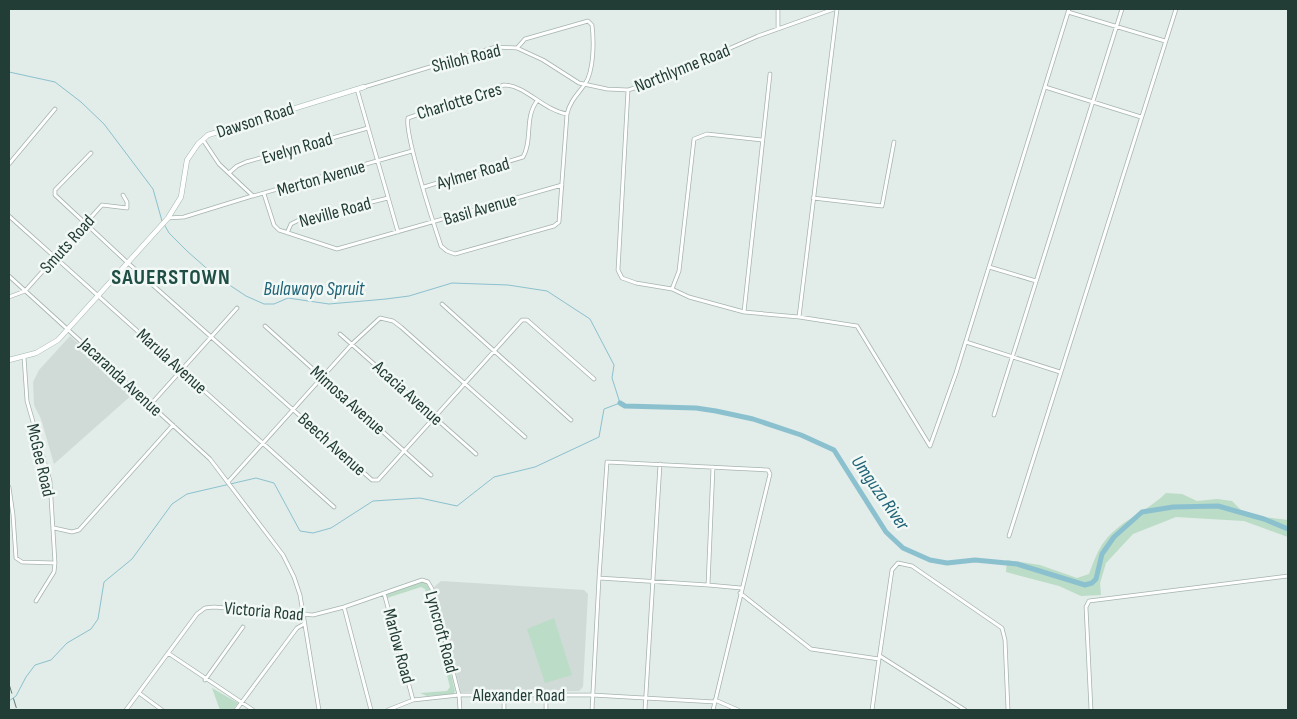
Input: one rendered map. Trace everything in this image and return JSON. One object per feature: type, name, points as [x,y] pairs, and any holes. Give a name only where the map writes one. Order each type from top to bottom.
[{"type":"street","points":[[778,9],[778,28],[836,9],[799,317]]},
{"type":"street","points":[[994,415],[1122,9]]},
{"type":"street","points":[[1009,536],[1176,9]]},
{"type":"street","points":[[628,90],[618,270],[622,278],[629,281],[672,288],[690,296],[744,312],[799,317],[857,326],[930,446],[966,342],[1068,10],[1165,42]]},
{"type":"street","name":"Shiloh Road","points":[[364,87],[496,47],[517,48],[526,39],[588,21],[592,25],[590,70],[585,84]]},
{"type":"street","name":"Northlynne Road","points":[[517,48],[585,84],[628,90],[648,84],[778,28]]},
{"type":"street","points":[[744,312],[770,74]]},
{"type":"street","points":[[562,185],[567,114],[578,90],[585,84]]},
{"type":"street","name":"Charlotte Cres","points":[[562,185],[560,221],[554,226],[455,254],[441,246],[406,125],[411,115],[504,85],[515,87],[551,110],[567,114]]},
{"type":"street","name":"Dawson Road","points":[[128,263],[168,218],[181,197],[188,160],[203,139],[215,132],[364,87]]},
{"type":"street","points":[[1045,87],[1141,117]]},
{"type":"street","points":[[357,89],[398,232]]},
{"type":"street","name":"Aylmer Road","points":[[424,187],[523,157],[526,150],[530,113],[537,101]]},
{"type":"street","points":[[9,164],[54,109]]},
{"type":"street","name":"Evelyn Road","points":[[229,173],[237,166],[246,162],[368,128]]},
{"type":"street","points":[[672,288],[679,271],[694,139],[707,134],[762,140]]},
{"type":"street","points":[[203,139],[213,158],[253,196]]},
{"type":"street","points":[[813,198],[882,206],[894,142]]},
{"type":"street","points":[[378,162],[412,151]]},
{"type":"street","name":"Beech Avenue","points":[[91,152],[55,190],[57,198],[372,480],[378,480],[522,320],[527,320],[594,379]]},
{"type":"street","name":"Merton Avenue","points":[[168,218],[184,217],[378,162]]},
{"type":"street","name":"Basil Avenue","points":[[287,233],[338,249],[562,185]]},
{"type":"street","name":"Smuts Road","points":[[25,291],[104,204],[127,208],[127,202],[123,194]]},
{"type":"street","points":[[264,194],[274,225],[287,233]]},
{"type":"street","name":"Neville Road","points":[[287,233],[291,224],[299,220],[388,198]]},
{"type":"street","name":"Marula Avenue","points":[[9,216],[334,507]]},
{"type":"street","points":[[9,360],[24,357],[48,347],[68,329],[128,263]]},
{"type":"street","points":[[989,267],[1036,281]]},
{"type":"street","name":"Jacaranda Avenue","points":[[9,276],[210,459],[289,566],[298,586],[319,710]]},
{"type":"street","points":[[9,297],[25,291]]},
{"type":"street","points":[[442,304],[571,420]]},
{"type":"street","points":[[151,404],[238,308]]},
{"type":"street","points":[[228,483],[352,344],[377,319],[384,318],[401,327],[525,437]]},
{"type":"street","name":"Mimosa Avenue","points":[[265,326],[431,474]]},
{"type":"street","name":"Acacia Avenue","points":[[340,334],[476,454]]},
{"type":"street","points":[[966,342],[1060,372]]},
{"type":"street","name":"McGee Road","points":[[24,357],[27,401],[46,464],[54,528],[55,562]]},
{"type":"street","points":[[54,528],[72,532],[79,530],[173,425]]},
{"type":"street","points":[[592,710],[606,463],[610,460],[713,467],[760,468],[770,472],[713,710]]},
{"type":"street","points":[[645,710],[660,464]]},
{"type":"street","points":[[708,585],[713,467]]},
{"type":"street","points":[[9,487],[16,558],[22,562],[55,562],[54,572],[36,601]]},
{"type":"street","points":[[872,710],[892,570],[898,564],[907,564],[1002,628],[1005,640],[1008,710]]},
{"type":"street","points":[[1092,710],[1086,607],[1089,601],[1288,576]]},
{"type":"street","points":[[599,578],[741,588]]},
{"type":"street","name":"Victoria Road","points":[[126,710],[197,614],[209,607],[303,615],[320,614],[416,581]]},
{"type":"street","name":"Lyncroft Road","points":[[416,581],[428,582],[432,589],[459,695]]},
{"type":"street","name":"Marlow Road","points":[[384,593],[413,700]]},
{"type":"street","points":[[740,593],[811,649],[879,657],[965,710]]},
{"type":"street","points":[[344,607],[371,710]]},
{"type":"street","points":[[236,710],[297,628],[304,624]]},
{"type":"street","points":[[205,680],[243,627]]},
{"type":"street","points":[[168,654],[253,710]]},
{"type":"street","points":[[139,693],[162,710]]},
{"type":"street","points":[[459,695],[460,710]]},
{"type":"street","name":"Alexander Road","points":[[388,710],[413,700],[459,695],[592,695],[715,701]]},
{"type":"street","points":[[546,695],[546,710]]},
{"type":"street","points":[[504,696],[504,710]]},
{"type":"street","points":[[715,701],[738,710]]},
{"type":"shaded area","points":[[70,336],[133,394],[54,464],[41,419],[34,405],[33,382],[39,370]]},
{"type":"shaded area","points":[[441,581],[584,590],[588,594],[583,687],[579,691],[461,692],[434,587]]},
{"type":"green space","points":[[1166,493],[1182,494],[1197,501],[1217,499],[1232,501],[1241,510],[1264,517],[1288,520],[1288,537],[1244,521],[1176,517],[1133,534],[1106,563],[1100,583],[1101,595],[1081,596],[1059,586],[1006,572],[1007,560],[1040,565],[1077,578],[1089,574],[1099,549],[1110,534],[1151,506]]},
{"type":"green space","points":[[420,581],[425,582],[430,589],[455,691],[453,694],[427,696],[420,693],[447,691],[450,687],[425,589],[421,587],[387,598],[386,594]]},
{"type":"green space","points":[[554,618],[572,675],[545,683],[527,629]]},
{"type":"green space","points":[[212,688],[238,703],[233,710],[220,710]]},
{"type":"waterway","name":"Bulawayo Spruit","points":[[9,72],[55,82],[81,102],[104,124],[153,189],[162,221]]},
{"type":"waterway","points":[[9,701],[16,696],[35,665],[51,660],[67,643],[91,629],[98,619],[104,582],[132,559],[172,504],[187,494],[256,478],[274,483],[300,531],[313,533],[331,528],[373,501],[420,498],[457,506],[494,477],[535,467],[599,437],[604,409],[620,403],[612,378],[614,365],[590,319],[547,291],[508,285],[452,283],[409,296],[386,299],[329,304],[288,298],[274,304],[264,304],[246,296],[213,274],[169,233],[164,224]]},
{"type":"waterway","name":"Umguza River","points":[[620,403],[625,406],[696,408],[753,419],[801,435],[834,450],[886,532],[903,548],[930,560],[947,563],[975,560],[1017,564],[1085,585],[1092,583],[1096,579],[1102,554],[1114,537],[1142,512],[1173,507],[1218,506],[1264,519],[1288,529]]},
{"type":"railway","points":[[9,684],[17,710]]},
{"type":"district","name":"SAUERSTOWN","points":[[171,276]]}]
